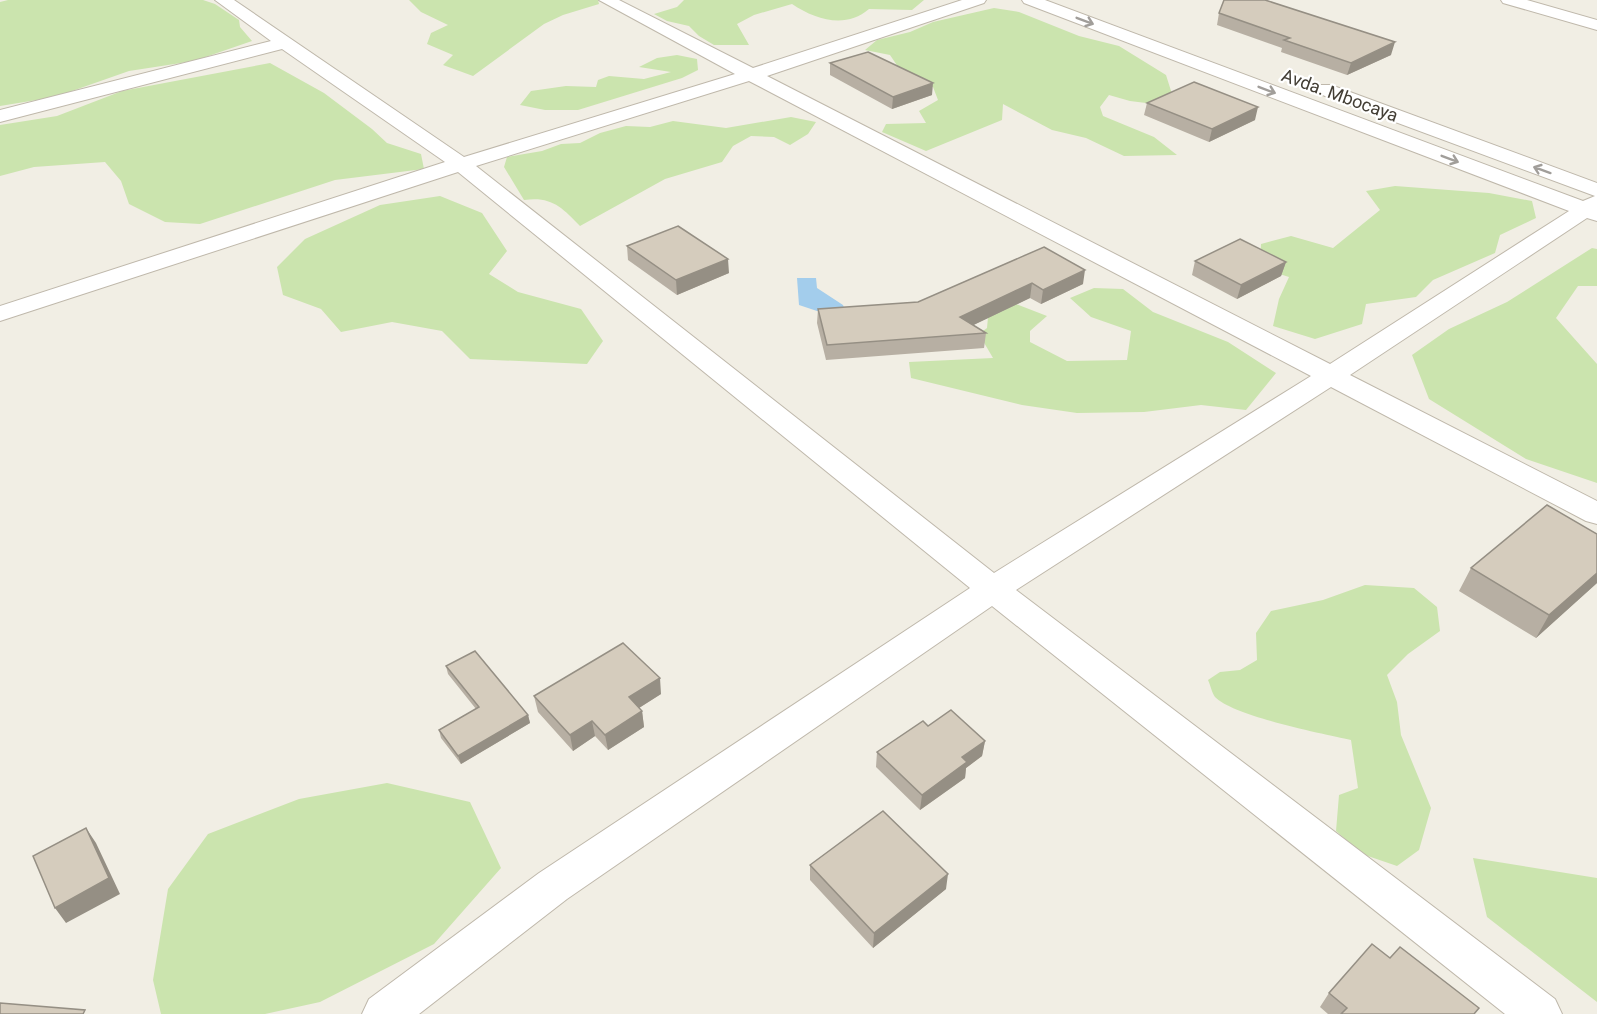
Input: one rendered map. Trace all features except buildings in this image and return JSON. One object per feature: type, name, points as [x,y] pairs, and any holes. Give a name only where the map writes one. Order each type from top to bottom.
[{"type":"street","points":[[223,0],[461,164],[993,589],[1540,1014]]},
{"type":"street","points":[[607,0],[1597,514]]},
{"type":"street","points":[[0,314],[461,164],[751,75],[978,0]]},
{"type":"street","points":[[1030,0],[1594,204]]},
{"type":"street","points":[[1509,0],[1597,26]]},
{"type":"street","points":[[0,116],[285,43]]},
{"type":"street","name":"Avda. Mbocaya","points":[[1306,82],[1594,204]]},
{"type":"street","points":[[384,1014],[553,886],[993,589],[1330,376],[1594,204]]},
{"type":"green space","points":[[8,0],[203,0],[215,4],[239,20],[240,27],[252,41],[194,61],[129,71],[55,97],[0,106],[0,2]]},
{"type":"green space","points":[[409,0],[598,0],[599,4],[563,15],[544,24],[473,76],[443,65],[453,55],[427,44],[431,33],[448,25],[421,12]]},
{"type":"green space","points":[[684,0],[924,0],[912,10],[869,9],[851,19],[841,20],[821,18],[792,4],[754,15],[737,24],[749,45],[714,45],[699,36],[689,26],[667,21],[654,14],[677,7]]},
{"type":"green space","points":[[994,8],[1019,12],[1079,36],[1119,46],[1166,75],[1172,94],[1154,104],[1109,95],[1100,107],[1103,116],[1154,137],[1177,155],[1124,156],[1086,138],[1052,130],[1003,104],[1002,120],[926,151],[882,132],[886,124],[926,123],[919,111],[938,100],[933,87],[911,86],[890,55],[865,50],[877,40],[910,32],[933,22]]},
{"type":"green space","points":[[677,55],[697,59],[698,70],[682,78],[578,110],[545,110],[520,105],[531,91],[566,86],[596,87],[598,80],[609,76],[644,79],[671,72],[639,67],[657,58]]},
{"type":"green space","points":[[270,63],[324,93],[387,143],[421,154],[424,169],[335,180],[200,224],[165,222],[129,204],[121,181],[105,162],[34,167],[0,176],[0,125],[57,116],[122,91]]},
{"type":"green space","points":[[791,117],[816,122],[808,134],[790,145],[774,137],[751,136],[733,146],[722,162],[665,179],[580,226],[567,213],[549,201],[524,200],[504,167],[507,157],[542,151],[561,144],[580,143],[600,133],[626,126],[650,127],[673,121],[726,128]]},
{"type":"green space","points":[[1395,186],[1489,193],[1532,201],[1536,218],[1500,235],[1495,253],[1433,280],[1416,297],[1366,304],[1362,324],[1315,339],[1273,326],[1279,299],[1289,277],[1260,268],[1261,244],[1291,236],[1333,248],[1380,210],[1366,191]]},
{"type":"green space","points":[[440,196],[482,213],[507,251],[489,274],[518,292],[581,309],[603,341],[587,364],[470,359],[442,331],[392,322],[341,332],[321,309],[283,295],[277,267],[305,239],[380,205]]},
{"type":"green space","points":[[1592,248],[1597,249],[1597,286],[1578,286],[1556,318],[1597,364],[1597,483],[1526,459],[1429,399],[1412,355],[1449,329],[1507,302]]},
{"type":"green space","points":[[1094,288],[1123,289],[1153,312],[1228,342],[1276,373],[1246,410],[1201,405],[1144,412],[1077,413],[1022,405],[911,378],[909,362],[993,358],[979,334],[987,328],[989,307],[1003,299],[1047,316],[1030,331],[1030,342],[1067,361],[1127,360],[1131,331],[1091,317],[1070,298]]},
{"type":"green space","points":[[1365,585],[1414,588],[1437,607],[1440,631],[1408,654],[1387,675],[1397,702],[1401,735],[1431,808],[1419,850],[1397,866],[1362,854],[1336,831],[1339,795],[1358,788],[1351,740],[1240,711],[1215,697],[1208,680],[1220,672],[1240,670],[1257,660],[1256,633],[1271,611],[1323,600]]},
{"type":"green space","points":[[387,783],[470,802],[501,868],[434,944],[320,1002],[265,1014],[161,1014],[153,980],[168,889],[208,834],[299,799]]},
{"type":"green space","points":[[1473,858],[1597,878],[1597,1002],[1487,917]]},
{"type":"water","points":[[797,278],[816,278],[817,288],[843,305],[845,310],[817,311],[799,305]]}]
